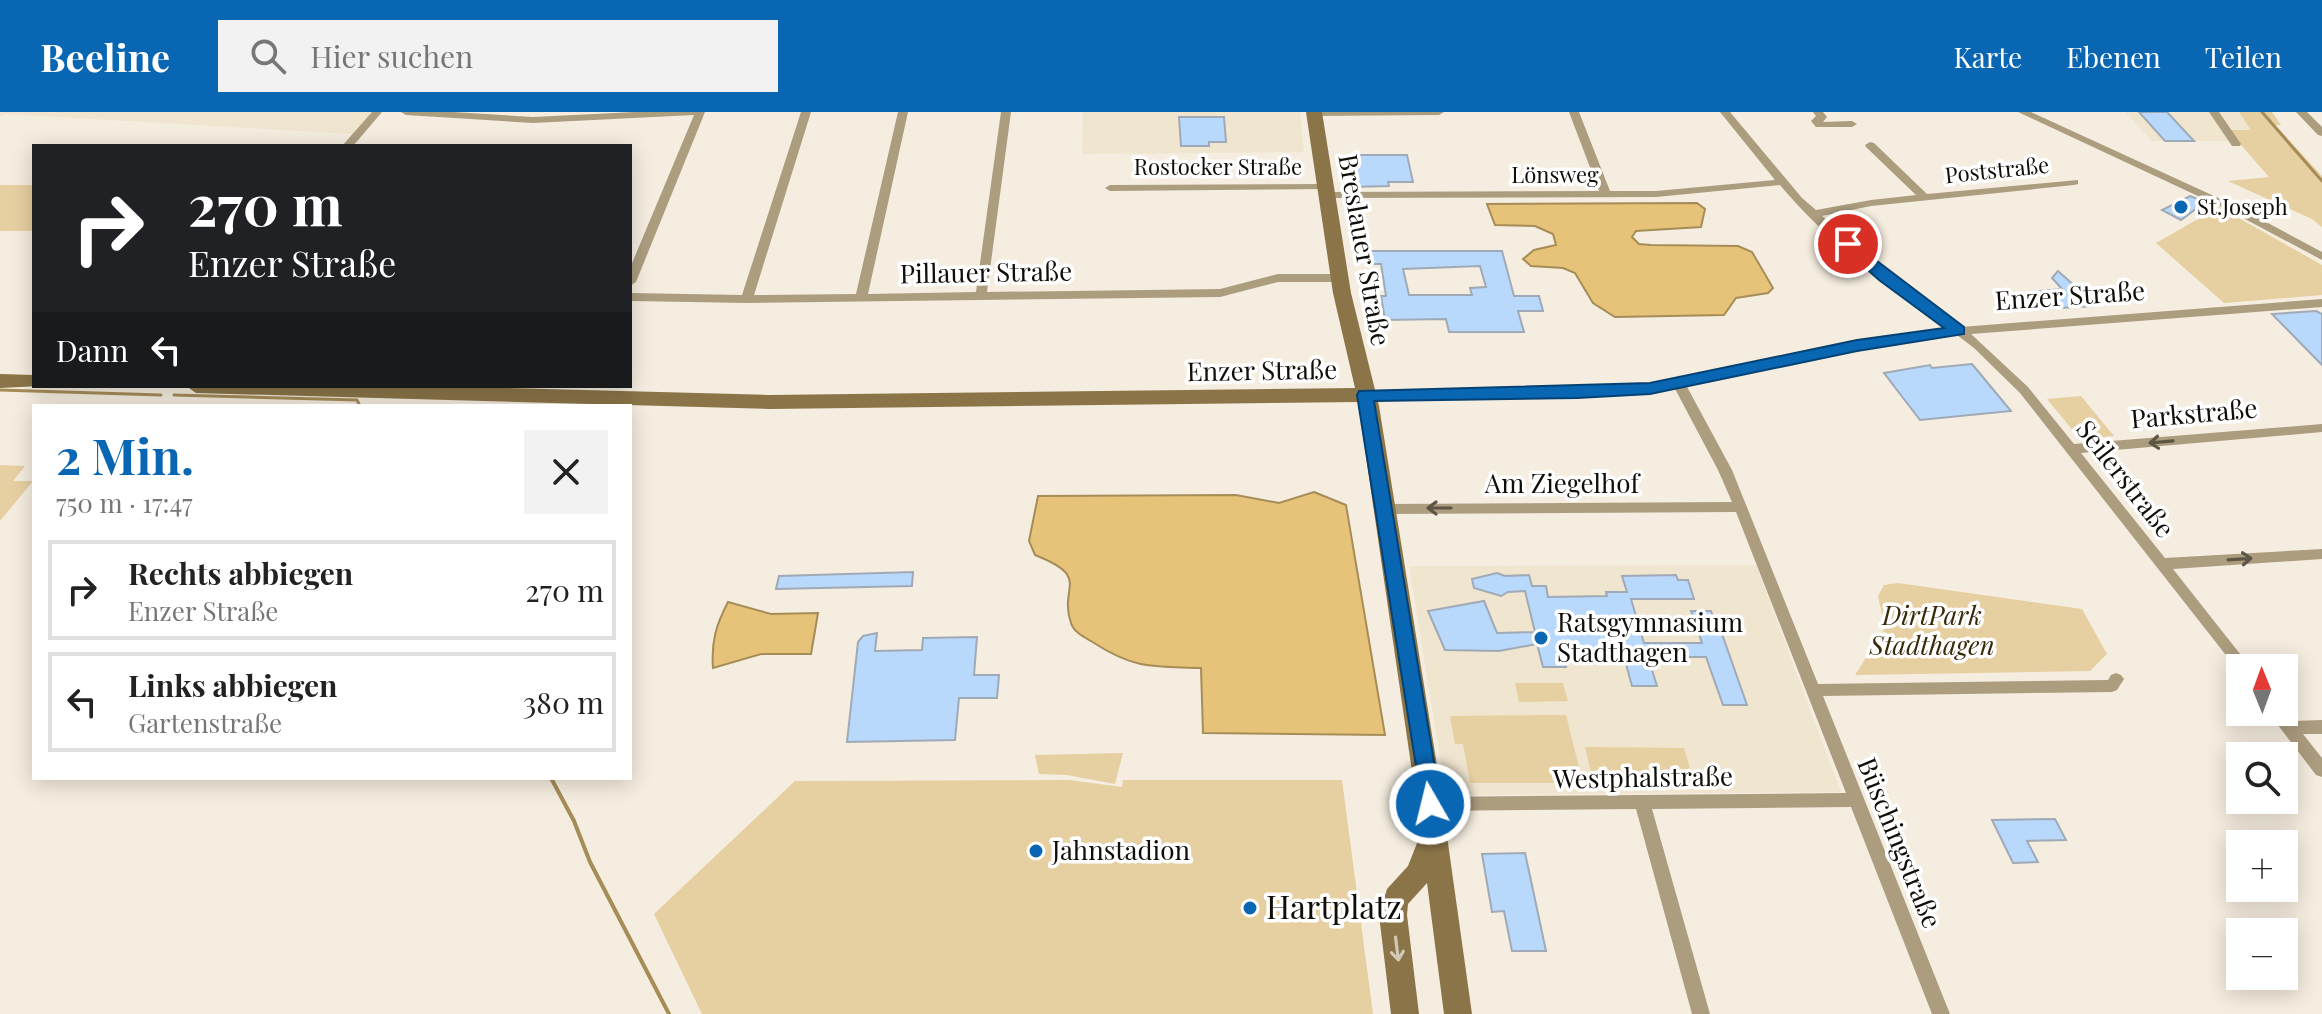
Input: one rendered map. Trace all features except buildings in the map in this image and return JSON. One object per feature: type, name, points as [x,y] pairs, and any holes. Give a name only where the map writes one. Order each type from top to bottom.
[{"type":"main road","name":"Breslauer Straße","points":[[1314,112],[1340,278],[1365,395],[1384,509],[1430,804],[1458,1014]]},
{"type":"main road","points":[[0,381],[32,382]]},
{"type":"main road","name":"Enzer Straße","points":[[325,388],[584,392],[769,402],[1365,395]]},
{"type":"main road","points":[[1405,1014],[1393,915],[1396,898],[1418,874],[1434,832]]},
{"type":"main road","points":[[1405,887],[1419,886],[1432,890],[1441,900]]},
{"type":"street","points":[[349,144],[377,112]]},
{"type":"street","points":[[406,112],[533,120],[698,112],[632,277]]},
{"type":"street","points":[[747,299],[806,112]]},
{"type":"street","points":[[861,298],[903,112]]},
{"type":"street","points":[[981,296],[1006,112]]},
{"type":"street","points":[[1314,112],[1439,112]]},
{"type":"street","points":[[1574,112],[1606,195]]},
{"type":"street","name":"Seilerstraße","points":[[1725,112],[1813,214],[1884,277],[2001,365],[2232,654]]},
{"type":"street","points":[[1818,112],[1822,117],[1816,121],[1820,125],[1852,124]]},
{"type":"street","points":[[2023,112],[2234,209],[2322,257]]},
{"type":"street","points":[[2214,112],[2236,144]]},
{"type":"street","points":[[2301,112],[2322,133]]},
{"type":"street","name":"Poststraße","points":[[1870,145],[1924,197]]},
{"type":"street","name":"Lönsweg","points":[[1326,191],[1606,195],[1696,192],[1783,182]]},
{"type":"street","name":"Poststraße","points":[[1813,214],[1924,197],[2074,182]]},
{"type":"street","name":"Rostocker Straße","points":[[1110,188],[1326,191]]},
{"type":"street","name":"Pillauer Straße","points":[[632,297],[747,299],[1220,293],[1278,278],[1340,278]]},
{"type":"street","name":"Enzer Straße","points":[[1365,395],[1615,392],[1679,384],[1857,345],[1959,331],[2322,303]]},
{"type":"street","name":"Büschingstraße","points":[[1679,384],[1741,507],[1941,1014]]},
{"type":"street","name":"Parkstraße","points":[[2071,449],[2322,428]]},
{"type":"street","name":"Am Ziegelhof","points":[[1384,509],[1741,507]]},
{"type":"street","points":[[2162,564],[2322,554]]},
{"type":"street","points":[[1813,690],[2112,686],[2116,679]]},
{"type":"street","points":[[2289,728],[2322,727]]},
{"type":"street","points":[[2289,728],[2322,770]]},
{"type":"street","name":"Westphalstraße","points":[[1430,804],[1857,800]]},
{"type":"street","points":[[1642,802],[1701,1014]]},
{"type":"shaded area","points":[[0,112],[372,112],[353,134],[5,114],[0,117]]},
{"type":"shaded area","points":[[1083,112],[1300,112],[1304,152],[1082,154]]},
{"type":"shaded area","points":[[2125,112],[2239,112],[2252,130],[2221,130],[2229,141],[2152,141]]},
{"type":"shaded area","points":[[1697,203],[1705,209],[1701,227],[1636,231],[1632,237],[1639,244],[1738,246],[1752,252],[1773,288],[1768,293],[1736,298],[1724,315],[1615,317],[1593,303],[1575,273],[1563,268],[1531,266],[1523,259],[1534,250],[1556,245],[1553,234],[1535,226],[1495,225],[1487,204]]},
{"type":"shaded area","points":[[1314,492],[1346,505],[1385,735],[1203,733],[1201,668],[1134,662],[1109,652],[1081,635],[1073,627],[1068,610],[1068,577],[1053,563],[1035,555],[1029,541],[1038,496],[1236,495],[1279,503]]},
{"type":"shaded area","points":[[1756,565],[1841,792],[1457,795],[1445,788],[1409,566]]},
{"type":"shaded area","points":[[728,602],[771,614],[818,613],[811,654],[761,654],[713,668],[715,634]]},
{"type":"green space","points":[[2239,112],[2272,112],[2281,125],[2275,125],[2322,176],[2322,227],[2312,219],[2228,181],[2269,177],[2228,130],[2251,130]]},
{"type":"green space","points":[[0,185],[32,185],[32,231],[0,231]]},
{"type":"green space","points":[[2219,207],[2322,265],[2322,295],[2224,303],[2156,243]]},
{"type":"green space","points":[[2081,396],[2114,436],[2080,439],[2047,399]]},
{"type":"green space","points":[[0,465],[25,466],[13,481],[32,482],[0,521]]},
{"type":"green space","name":"DirtPark Stadthagen","points":[[1898,583],[2082,609],[2107,654],[2090,671],[1855,675],[1885,628],[1878,596],[1884,585]]},
{"type":"green space","points":[[1515,683],[1563,683],[1568,701],[1519,702]]},
{"type":"green space","points":[[1566,715],[1583,783],[1470,783],[1463,744],[1455,744],[1450,716]]},
{"type":"green space","points":[[1585,747],[1684,748],[1694,782],[1593,781]]},
{"type":"green space","points":[[1123,753],[1115,784],[1067,775],[1039,774],[1035,755]]},
{"type":"green space","name":"Jahnstadion","points":[[1069,780],[1122,787],[1123,780],[1342,780],[1373,1014],[702,1014],[654,914],[795,781]]},
{"type":"waterway","points":[[2262,112],[2322,181]]},
{"type":"waterway","points":[[0,390],[161,395]]},
{"type":"waterway","points":[[174,395],[357,400],[359,404]]},
{"type":"waterway","points":[[552,780],[574,821],[590,862],[669,1014]]},
{"type":"place","name":"St.Joseph","points":[[2181,207]]},
{"type":"place","name":"Ratsgymnasium Stadthagen","points":[[1541,638]]},
{"type":"place","name":"Jahnstadion","points":[[1036,851]]},
{"type":"place","name":"Hartplatz","points":[[1250,908]]},
{"type":"route","points":[[1430,804],[1365,395],[1615,392],[1679,384],[1857,345],[1959,331],[1884,277],[1848,244]]}]
